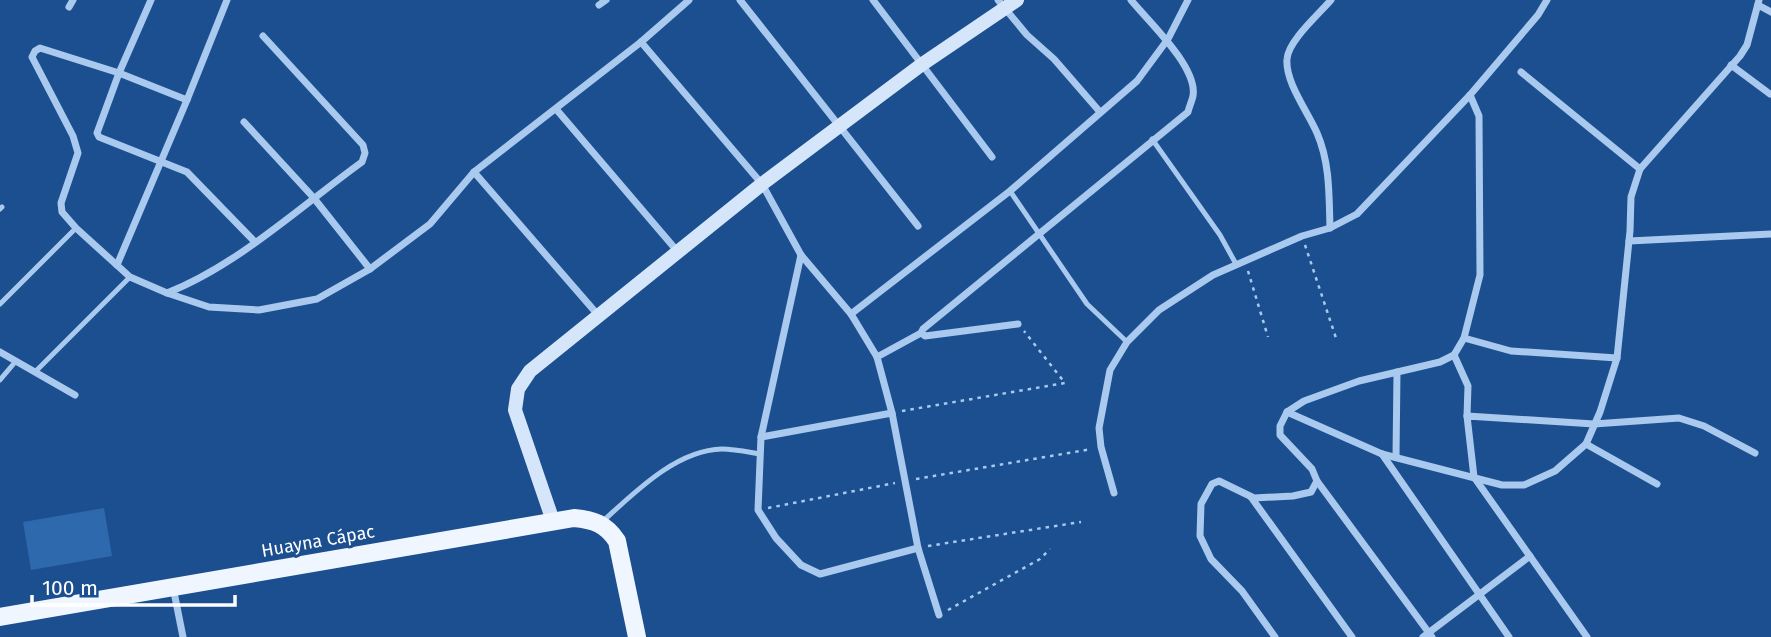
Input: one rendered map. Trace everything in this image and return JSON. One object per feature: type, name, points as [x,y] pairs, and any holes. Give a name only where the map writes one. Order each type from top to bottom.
[{"type":"main road","name":"Huayna Cápac","points":[[0,617],[553,521],[573,518],[601,523]]},
{"type":"main road","points":[[601,523],[617,541],[638,637]]},
{"type":"street","points":[[151,0],[119,73],[97,133],[187,172],[255,242]]},
{"type":"street","points":[[117,265],[227,0]]},
{"type":"street","points":[[187,100],[119,73],[40,48],[35,51],[32,57],[73,136],[78,153],[61,202],[62,212],[131,277],[167,293],[209,307],[259,310],[317,299],[370,269],[430,224],[474,172],[641,41],[688,0]]},
{"type":"street","points":[[740,0],[918,226]]},
{"type":"street","points":[[873,0],[992,157]]},
{"type":"street","points":[[877,357],[921,333],[922,329],[1039,231],[1188,112],[1194,94],[1191,80],[1168,39],[1131,0]]},
{"type":"street","points":[[851,313],[1010,191],[1138,81],[1168,39],[1188,0]]},
{"type":"street","points":[[1330,228],[1328,170],[1317,133],[1287,72],[1286,57],[1295,40],[1331,0]]},
{"type":"street","points":[[1114,493],[1101,447],[1099,428],[1110,370],[1127,342],[1159,310],[1213,275],[1302,236],[1330,228],[1356,214],[1470,95],[1538,15],[1547,0]]},
{"type":"street","points":[[553,521],[515,410],[519,389],[530,371],[762,184],[839,126],[1007,3],[1027,35],[1054,59],[1100,112]]},
{"type":"street","points":[[1287,412],[1382,454],[1502,485],[1524,485],[1555,471],[1586,444],[1617,358],[1631,197],[1640,169],[1747,45],[1759,3],[1771,12]]},
{"type":"street","points":[[167,293],[196,282],[255,242],[362,162],[365,153],[363,145],[263,36]]},
{"type":"street","points":[[641,41],[762,184],[801,255],[851,313],[877,357],[892,413],[918,548],[939,615]]},
{"type":"street","points":[[1731,65],[1770,94]]},
{"type":"street","points":[[1521,72],[1640,169]]},
{"type":"street","points":[[1470,95],[1479,116],[1480,275],[1464,338],[1454,355],[1440,362],[1359,381],[1315,397],[1287,412],[1280,426],[1280,435],[1312,469],[1317,481],[1428,636],[1530,556]]},
{"type":"street","points":[[556,109],[678,253]]},
{"type":"street","points":[[244,122],[313,197],[370,269]]},
{"type":"street","points":[[474,172],[598,315]]},
{"type":"street","points":[[1629,241],[1771,234]]},
{"type":"street","points":[[801,255],[761,437],[758,510],[776,538],[801,565],[820,573],[918,548]]},
{"type":"street","points":[[921,333],[925,336],[1018,324]]},
{"type":"street","points":[[1464,338],[1511,351],[1617,358]]},
{"type":"street","points":[[0,352],[75,395]]},
{"type":"street","points":[[1454,355],[1468,386],[1467,416],[1474,477],[1587,637]]},
{"type":"street","points":[[1396,457],[1397,372]]},
{"type":"street","points":[[761,437],[892,413]]},
{"type":"street","points":[[1467,416],[1594,424],[1679,418],[1704,426],[1755,453]]},
{"type":"street","points":[[1586,444],[1657,484]]},
{"type":"street","points":[[1382,454],[1509,637]]},
{"type":"street","points":[[1275,637],[1242,592],[1211,559],[1200,536],[1201,504],[1212,484],[1219,481],[1251,496],[1293,496],[1311,492],[1317,481]]},
{"type":"street","points":[[1251,496],[1352,637]]},
{"type":"street","points":[[173,587],[183,637]]},
{"type":"lane","points":[[1152,139],[1220,235],[1236,264]]},
{"type":"lane","points":[[1010,191],[1087,304],[1127,342]]},
{"type":"lane","points":[[0,304],[76,228]]},
{"type":"lane","points":[[35,372],[131,277]]},
{"type":"lane","points":[[0,380],[16,361]]},
{"type":"lane","points":[[601,523],[645,484],[698,452],[723,449],[760,454]]},
{"type":"path","points":[[1302,236],[1336,338]]},
{"type":"path","points":[[1245,261],[1268,337]]},
{"type":"path","points":[[892,413],[1065,383],[1018,324]]},
{"type":"path","points":[[758,510],[904,481],[1101,447]]},
{"type":"path","points":[[918,548],[1081,522]]},
{"type":"path","points":[[939,615],[1040,559],[1050,549]]},
{"type":"shaded area","points":[[104,508],[112,556],[31,570],[23,522]]}]
